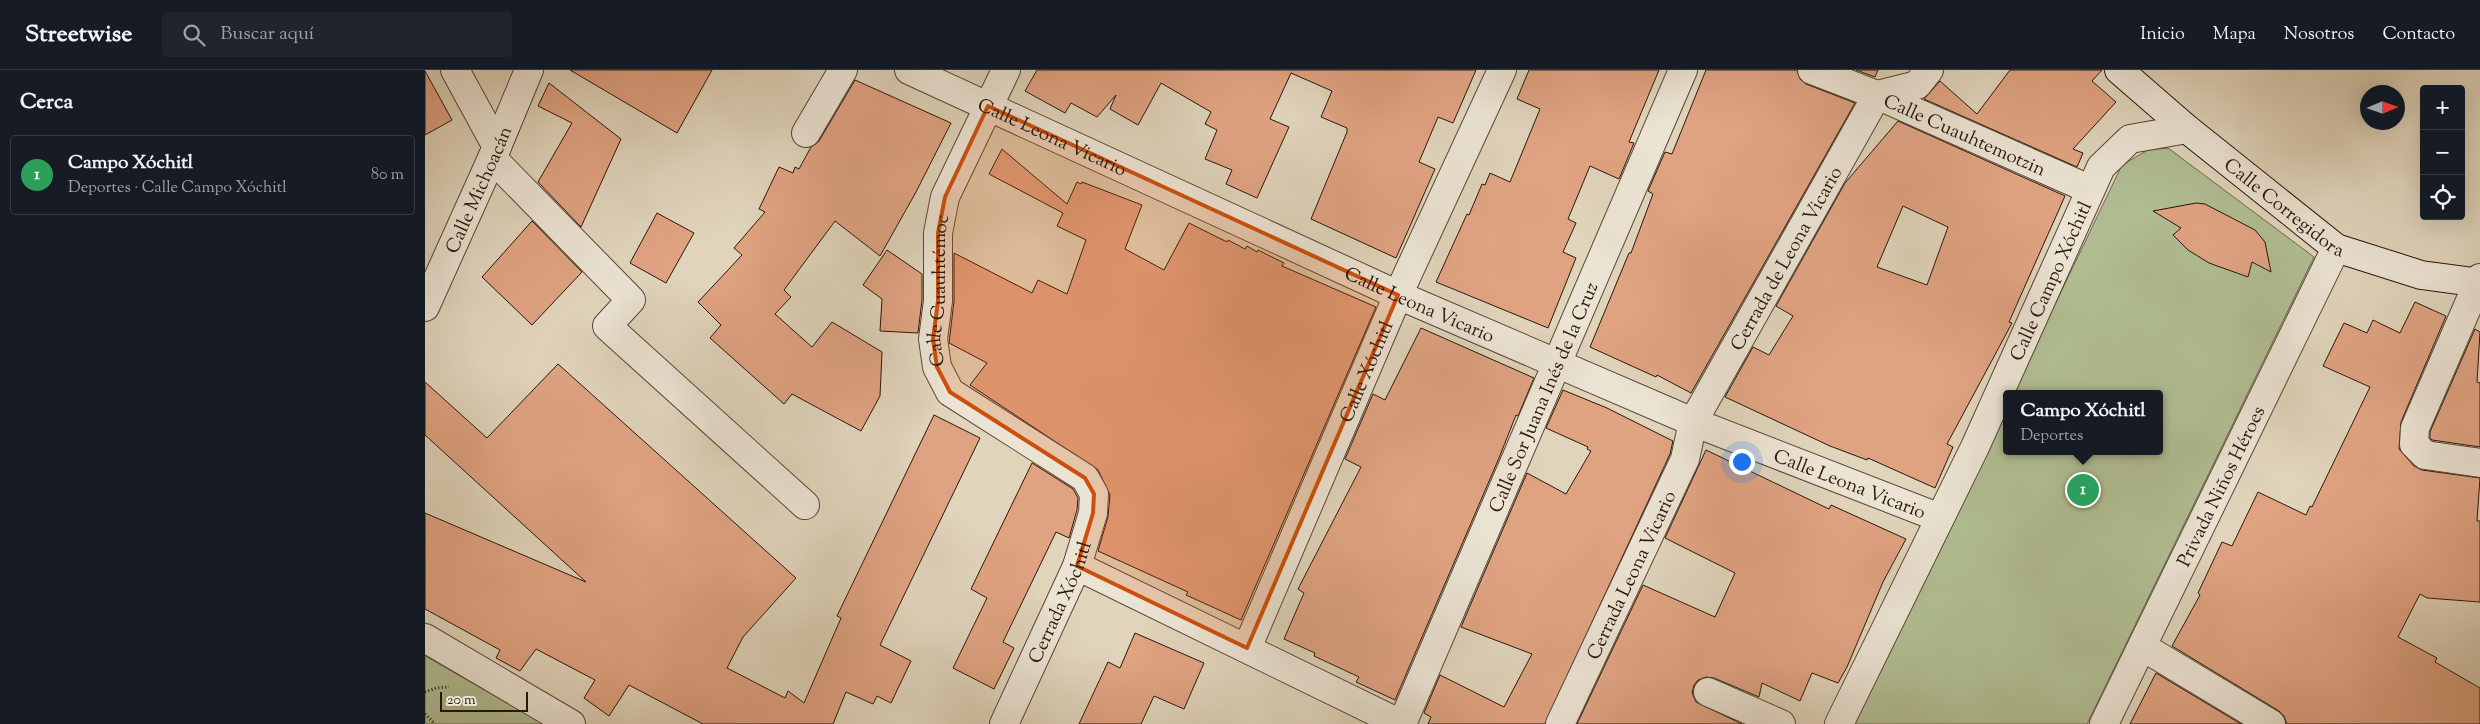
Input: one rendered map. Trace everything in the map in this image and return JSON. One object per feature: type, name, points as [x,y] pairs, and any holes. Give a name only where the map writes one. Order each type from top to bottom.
[{"type":"street","points":[[455,70],[495,152],[631,300],[607,326],[805,504]]},
{"type":"street","name":"Calle Michoacán","points":[[425,307],[495,152],[529,70]]},
{"type":"street","points":[[806,133],[843,70]]},
{"type":"street","name":"Calle Leona Vicario","points":[[909,70],[1398,295],[1693,422],[1941,518]]},
{"type":"street","name":"Calle Cuauhtémoc","points":[[1006,70],[945,197],[938,233],[938,301],[933,339],[937,367],[950,392],[1085,478]]},
{"type":"street","name":"Calle Xóchitl","points":[[1247,648],[1398,295],[1502,70]]},
{"type":"street","name":"Calle Sor Juana Inés de la Cruz","points":[[1402,724],[1683,70]]},
{"type":"street","name":"Calle Cuauhtemotzin","points":[[1812,70],[1877,95],[2089,189]]},
{"type":"street","points":[[1877,95],[1917,85],[1929,70]]},
{"type":"street","name":"Calle Corregidora","points":[[2119,70],[2187,129],[2336,248],[2421,275],[2480,282]]},
{"type":"street","name":"Cerrada de Leona Vicario","points":[[1693,422],[1877,95]]},
{"type":"street","name":"Calle Campo Xóchitl","points":[[1839,724],[1941,518],[2089,189],[2101,167],[2130,139],[2187,129]]},
{"type":"street","name":"Privada Niños Héroes","points":[[2104,724],[2336,248]]},
{"type":"street","points":[[2480,282],[2415,428],[2414,444],[2425,455],[2480,463]]},
{"type":"street","name":"Cerrada Leona Vicario","points":[[1560,724],[1685,460],[1693,422]]},
{"type":"street","name":"Cerrada Xóchitl","points":[[1004,724],[1077,566],[1093,512],[1094,494],[1085,478]]},
{"type":"street","points":[[1077,566],[1402,724]]},
{"type":"street","points":[[425,638],[571,724]]},
{"type":"street","points":[[2143,647],[2271,724]]},
{"type":"street","points":[[1708,692],[1781,724]]},
{"type":"path","points":[[425,692],[446,686],[454,690]]},
{"type":"path","points":[[425,714],[435,724]]},
{"type":"highlighted area","points":[[988,106],[1398,295],[1247,648],[1077,566],[1093,513],[1094,494],[1085,478],[950,392],[937,367],[933,339],[938,301],[938,233],[945,197]]},
{"type":"green space","points":[[2168,148],[2314,257],[2087,724],[1853,724],[2003,412],[2003,455],[2163,455],[2163,390],[2014,390],[2122,165],[2148,150]]},
{"type":"green space","points":[[425,656],[545,724],[427,724],[425,722]]},
{"type":"building","points":[[570,70],[712,70],[677,133]]},
{"type":"building","points":[[1037,70],[1476,70],[1453,123],[1438,117],[1419,162],[1435,169],[1396,258],[1311,219],[1347,132],[1347,128],[1321,117],[1332,91],[1291,73],[1270,119],[1289,127],[1257,198],[1226,184],[1232,170],[1205,159],[1217,130],[1205,124],[1211,112],[1161,83],[1138,125],[1110,109],[1116,95],[1097,117],[1071,103],[1065,113],[1025,91]]},
{"type":"building","points":[[1529,70],[1659,70],[1629,142],[1634,143],[1619,179],[1590,166],[1568,219],[1576,223],[1563,252],[1576,258],[1548,328],[1436,282],[1467,214],[1469,215],[1482,184],[1485,185],[1490,173],[1510,182],[1540,109],[1517,99]]},
{"type":"building","points":[[1706,70],[1797,70],[1800,79],[1806,84],[1855,103],[1691,393],[1657,375],[1656,377],[1590,347],[1629,253],[1631,253],[1653,194],[1648,191],[1665,152],[1672,154]]},
{"type":"building","points":[[1856,70],[1878,70],[1875,77]]},
{"type":"building","points":[[2010,70],[2102,70],[2092,81],[2116,102],[2073,149],[2083,153],[2077,167],[1924,99],[1940,81],[1977,114]]},
{"type":"building","points":[[425,71],[452,120],[425,135]]},
{"type":"building","points":[[855,80],[951,123],[916,192],[880,256],[835,221],[784,290],[791,297],[775,314],[812,347],[832,322],[882,352],[880,396],[861,431],[792,394],[784,404],[710,338],[721,325],[698,302],[742,255],[734,248],[765,212],[759,209],[779,167],[793,173],[795,167],[799,169],[811,147],[819,141]]},
{"type":"building","points":[[549,83],[621,139],[581,227],[538,182],[572,123],[538,106]]},
{"type":"building","points":[[1898,121],[2065,196],[2009,322],[2012,323],[1947,444],[1953,447],[1935,488],[1868,458],[1867,460],[1830,446],[1725,397],[1753,347],[1769,355],[1793,316],[1776,306],[1845,183]],"holes":[[[1903,206],[1948,227],[1927,285],[1877,267]]]},
{"type":"building","points":[[1002,149],[1067,204],[1077,182],[1081,184],[1082,182],[1142,205],[1125,249],[1164,270],[1189,223],[1227,242],[1228,240],[1245,249],[1247,246],[1257,252],[1258,250],[1284,263],[1282,266],[1376,307],[1241,620],[1186,595],[1188,592],[1098,551],[1108,517],[1110,495],[1098,470],[970,385],[987,363],[949,343],[954,301],[954,253],[1032,293],[1038,280],[1067,294],[1086,240],[1057,226],[1063,213],[989,174]]},
{"type":"building","points":[[2196,203],[2205,204],[2255,230],[2265,242],[2271,272],[2252,262],[2248,277],[2209,263],[2188,250],[2173,235],[2181,228],[2153,211]]},
{"type":"building","points":[[657,213],[694,233],[666,283],[630,263]]},
{"type":"building","points":[[532,221],[582,272],[532,325],[482,277]]},
{"type":"building","points":[[887,250],[922,274],[922,300],[918,333],[880,331],[882,299],[863,285]]},
{"type":"building","points":[[2415,302],[2446,316],[2401,422],[2399,449],[2414,466],[2422,470],[2480,478],[2477,521],[2480,521],[2480,602],[2427,598],[2420,594],[2398,637],[2437,658],[2435,662],[2480,688],[2480,724],[2287,724],[2284,716],[2279,711],[2172,646],[2200,595],[2198,593],[2222,542],[2232,546],[2258,492],[2306,515],[2310,506],[2312,507],[2370,387],[2323,366],[2344,323],[2367,333],[2373,320],[2400,333]]},
{"type":"building","points":[[1421,328],[1534,378],[1518,416],[1516,415],[1395,700],[1356,682],[1359,677],[1314,656],[1315,653],[1284,639],[1304,593],[1298,589],[1361,467],[1345,459],[1373,394],[1385,400]]},
{"type":"building","points":[[2475,329],[2480,332],[2477,382],[2480,383],[2480,447],[2432,440],[2430,432]]},
{"type":"building","points":[[558,364],[796,578],[743,637],[727,668],[785,698],[788,691],[804,703],[841,618],[837,616],[934,415],[980,438],[880,645],[911,661],[891,703],[877,696],[873,704],[846,692],[833,724],[703,724],[629,685],[609,716],[584,698],[595,680],[536,649],[520,671],[496,658],[500,650],[425,609],[425,513],[586,582],[425,435],[425,382],[487,438]]},
{"type":"building","points":[[1563,390],[1607,408],[1673,441],[1670,454],[1545,724],[1428,724],[1431,717],[1424,713],[1440,675],[1504,707],[1532,654],[1461,627],[1527,473],[1566,494],[1591,451],[1587,449],[1588,447],[1546,428]]},
{"type":"building","points":[[1706,450],[1829,509],[1831,505],[1906,539],[1883,582],[1847,667],[1838,683],[1812,673],[1800,701],[1762,683],[1759,697],[1714,678],[1706,677],[1698,680],[1694,685],[1692,693],[1696,702],[1742,724],[1577,724],[1643,585],[1715,617],[1735,573],[1665,538]]},
{"type":"building","points":[[1032,463],[1073,489],[1078,498],[1077,510],[1069,538],[1056,532],[1003,642],[1014,648],[994,689],[953,668],[987,598],[971,589]]},
{"type":"building","points":[[1135,633],[1204,663],[1184,709],[1154,696],[1141,724],[1079,724],[1108,662],[1120,668]]},
{"type":"building","points":[[2156,673],[2241,724],[2130,724]]},
{"type":"place","name":"Campo Xóchitl","points":[[2083,490]]}]
